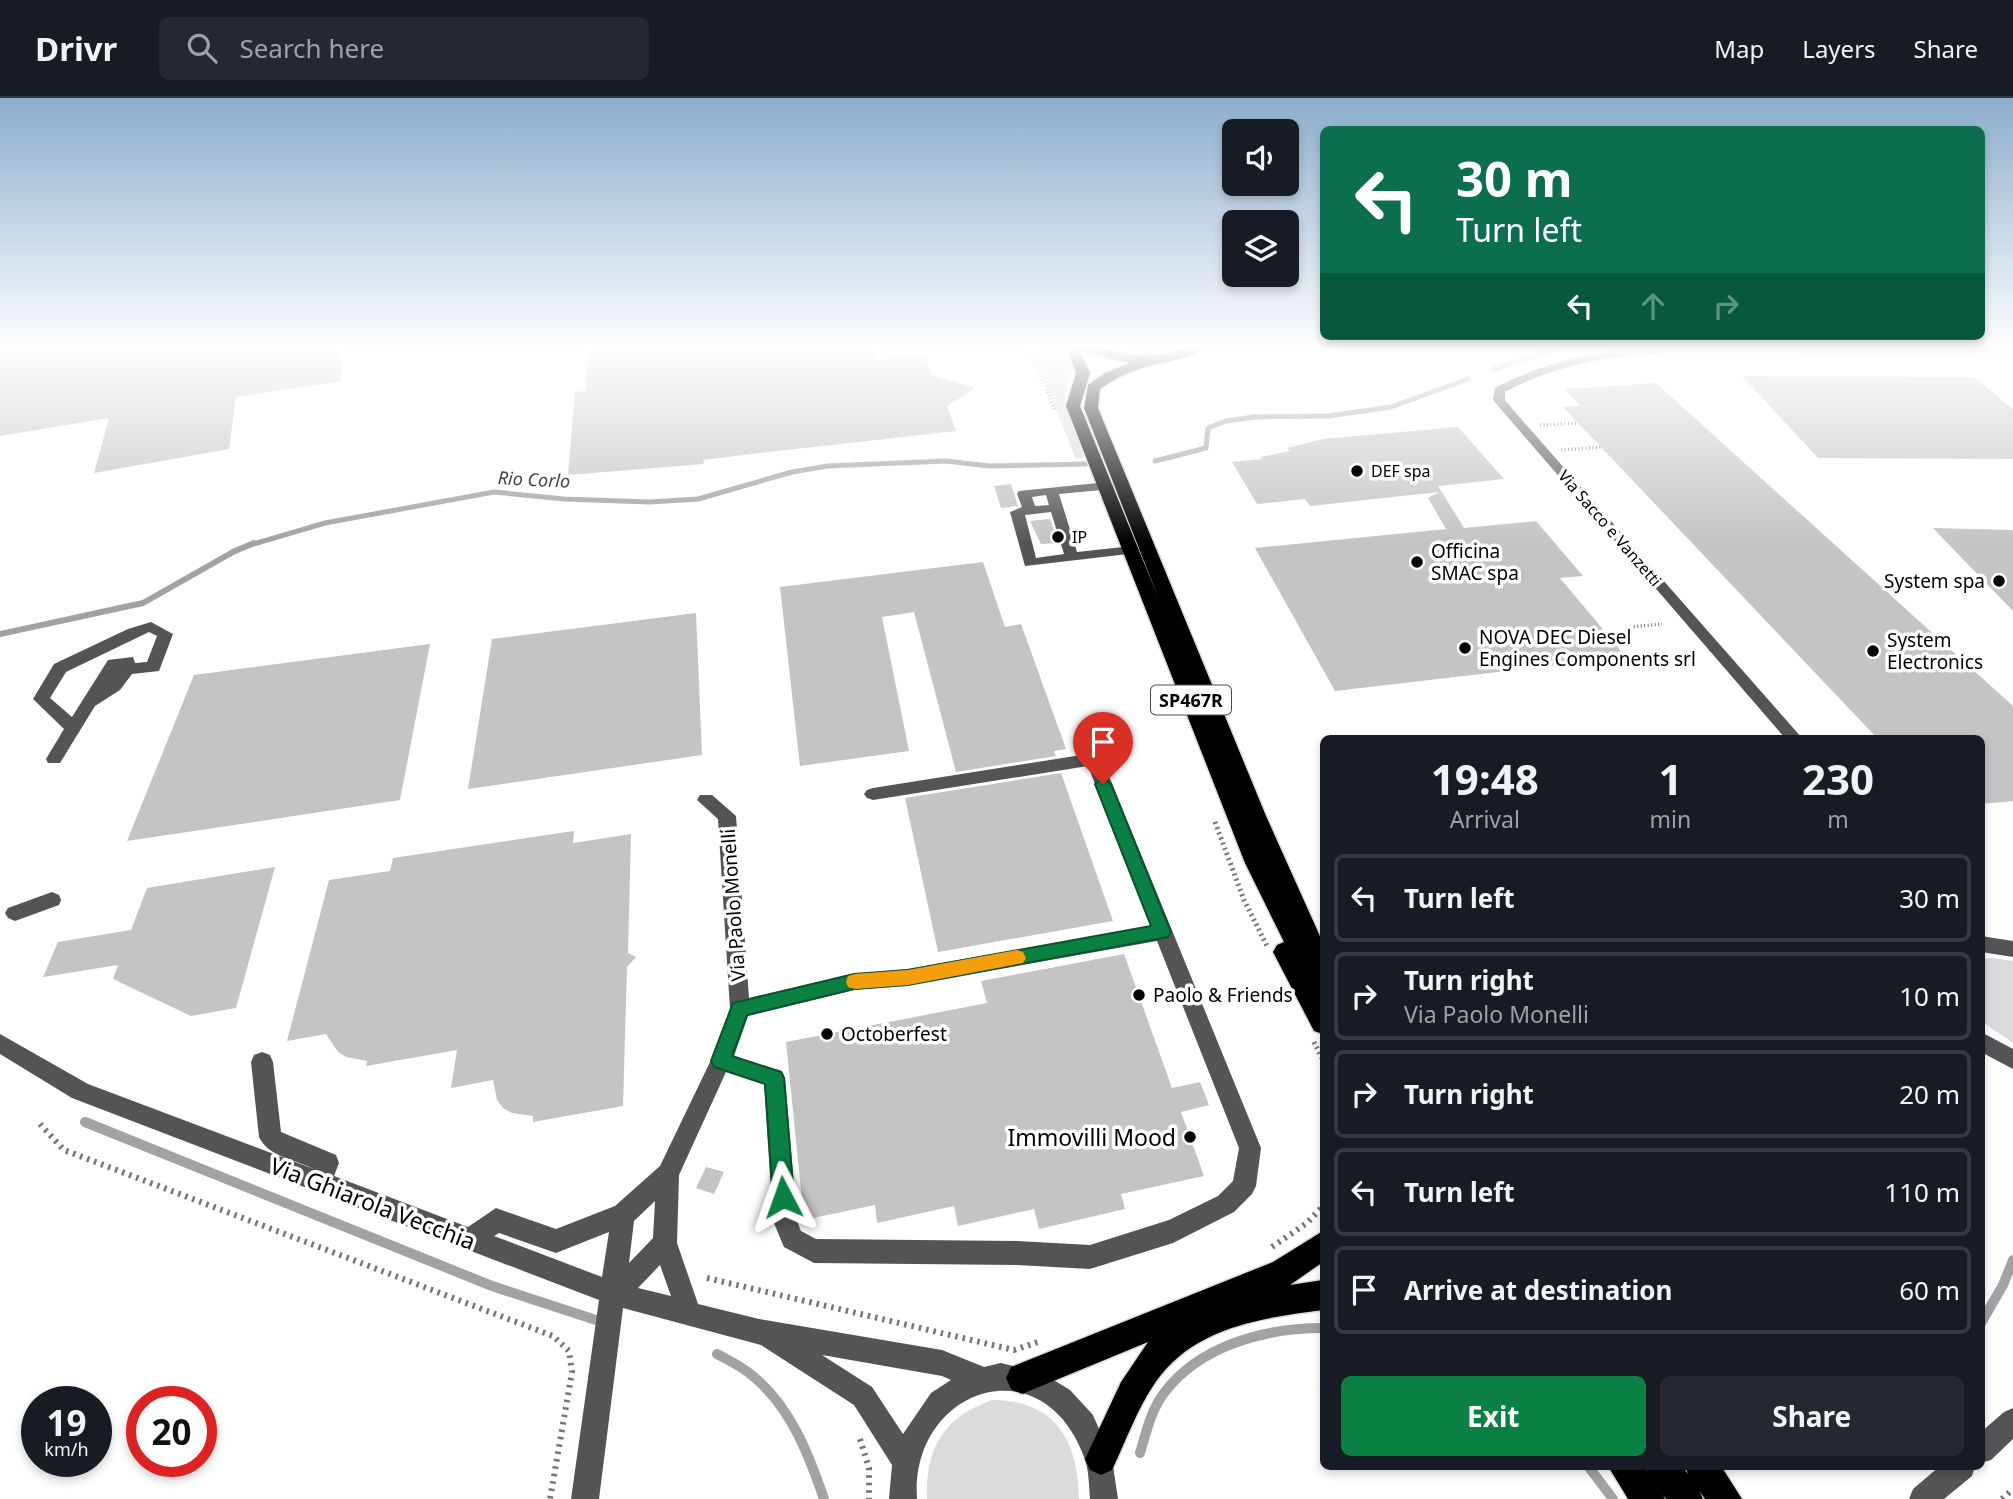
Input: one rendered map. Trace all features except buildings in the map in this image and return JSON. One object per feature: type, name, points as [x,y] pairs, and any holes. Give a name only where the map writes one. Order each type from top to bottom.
[{"type":"highway","name":"SP467R","points":[[1074,412],[1246,816],[1320,963]]},
{"type":"highway","name":"SP467R","points":[[1074,412],[1246,816],[1298,948],[1320,983]]},
{"type":"highway","points":[[1246,816],[1320,943]]},
{"type":"highway","points":[[1246,816],[1237,840],[1282,945],[1320,1017]]},
{"type":"highway","points":[[1022,1378],[1283,1273],[1320,1247]]},
{"type":"highway","points":[[1101,1459],[1145,1369],[1177,1338],[1237,1310],[1282,1300],[1320,1296]]},
{"type":"highway","points":[[1627,1470],[1648,1499]]},
{"type":"highway","points":[[1665,1470],[1686,1499]]},
{"type":"highway","points":[[1704,1470],[1725,1499]]},
{"type":"street","name":"Via Sacco e Vanzetti","points":[[1509,412],[1791,735]]},
{"type":"street","points":[[1030,511],[1024,494],[1107,486]]},
{"type":"street","points":[[1051,491],[1072,557]]},
{"type":"street","points":[[1056,508],[1017,512],[1030,563],[1132,550]]},
{"type":"street","points":[[54,759],[74,727],[89,702],[116,686],[127,669],[153,667],[165,634],[151,627],[133,632],[60,668],[41,699],[74,727]]},
{"type":"street","points":[[721,1061],[775,1078],[785,1221],[792,1239],[814,1251],[1090,1256],[1173,1231],[1226,1205],[1244,1186],[1250,1148],[1094,759],[873,794]]},
{"type":"street","name":"Via Paolo Monelli","points":[[668,1174],[721,1061],[740,1009],[727,816],[706,800]]},
{"type":"street","points":[[15,914],[52,901]]},
{"type":"street","points":[[740,1009],[854,982],[908,977],[1162,932]]},
{"type":"street","points":[[1985,942],[2013,949]]},
{"type":"street","name":"Via Ghiarola Vecchia","points":[[0,1043],[80,1091],[615,1294],[759,1332],[942,1363],[982,1379]]},
{"type":"street","points":[[1985,1043],[2007,1057],[2013,1075]]},
{"type":"street","points":[[262,1062],[270,1136],[279,1144],[328,1163],[320,1183]]},
{"type":"street","points":[[470,1240],[496,1220],[556,1241],[623,1215],[668,1174]]},
{"type":"street","points":[[668,1174],[666,1243],[690,1315]]},
{"type":"street","points":[[585,1499],[615,1294],[623,1215]]},
{"type":"street","points":[[615,1294],[666,1243]]},
{"type":"street","name":"Via Ghiarola Vecchia","points":[[759,1332],[810,1360],[863,1395],[906,1463]]},
{"type":"street","name":"Via Ghiarola Vecchia","points":[[903,1499],[906,1463],[922,1424],[934,1408],[965,1385],[1002,1376],[1022,1378],[1048,1388],[1070,1406],[1088,1430],[1101,1459],[1104,1499]]},
{"type":"street","points":[[1985,1446],[2013,1421]]},
{"type":"street","points":[[1923,1499],[1957,1470]]},
{"type":"path","points":[[1532,426],[1578,423]]},
{"type":"path","points":[[1553,450],[1601,447]]},
{"type":"path","points":[[1611,639],[1622,638],[1630,627],[1662,624]]},
{"type":"path","points":[[40,1124],[64,1150],[553,1336],[569,1351],[572,1372],[550,1499]]},
{"type":"path","points":[[1268,1250],[1307,1223],[1320,1209]]},
{"type":"path","points":[[707,1278],[1014,1350],[1052,1338]]},
{"type":"path","points":[[858,1434],[866,1451],[869,1468],[869,1499]]},
{"type":"path","points":[[2002,1499],[2013,1489]]},
{"type":"shaded area","points":[[1057,412],[1067,412],[1087,457],[1076,459]]},
{"type":"shaded area","points":[[1985,959],[2013,961],[2013,1043],[1985,1024]]},
{"type":"shaded area","points":[[992,1400],[1032,1407],[1059,1427],[1074,1459],[1079,1499],[927,1499],[930,1464],[941,1437],[961,1415]]},
{"type":"waterway","name":"Rio Corlo","points":[[1155,461],[1206,448],[1208,428],[1226,421],[1254,417],[1329,416],[1354,412]]},
{"type":"waterway","name":"Rio Corlo","points":[[250,545],[325,523],[494,492],[564,499],[650,502],[698,499],[792,472],[828,466],[946,461],[989,466],[1086,464]]},
{"type":"waterway","name":"Rio Corlo","points":[[0,634],[143,603],[254,543]]},
{"type":"waterway","points":[[85,1122],[492,1286],[596,1320]]},
{"type":"waterway","points":[[1985,1316],[2003,1285],[2013,1260]]},
{"type":"waterway","points":[[1140,1453],[1159,1400],[1179,1376],[1196,1363],[1215,1351],[1257,1336],[1279,1331],[1320,1328]]},
{"type":"waterway","points":[[717,1354],[750,1373],[778,1403],[805,1449],[824,1499]]},
{"type":"waterway","points":[[1591,1470],[1613,1499]]},
{"type":"slow traffic","points":[[855,982],[908,977],[1017,958]]},
{"type":"place","name":"DEF spa","points":[[1357,471]]},
{"type":"place","name":"IP","points":[[1058,537]]},
{"type":"place","name":"Officina SMAC spa","points":[[1417,562]]},
{"type":"place","name":"System spa","points":[[1999,581]]},
{"type":"place","name":"NOVA DEC Diesel Engines Components srl","points":[[1465,648]]},
{"type":"place","name":"System Electronics","points":[[1873,651]]},
{"type":"place","name":"Paolo & Friends","points":[[1139,995]]},
{"type":"place","name":"Octoberfest","points":[[827,1034]]},
{"type":"place","name":"Immovilli Mood","points":[[1190,1137]]},
{"type":"route","points":[[783,1197],[775,1078],[721,1061],[740,1009],[854,982],[908,977],[1162,932],[1103,784]]}]
